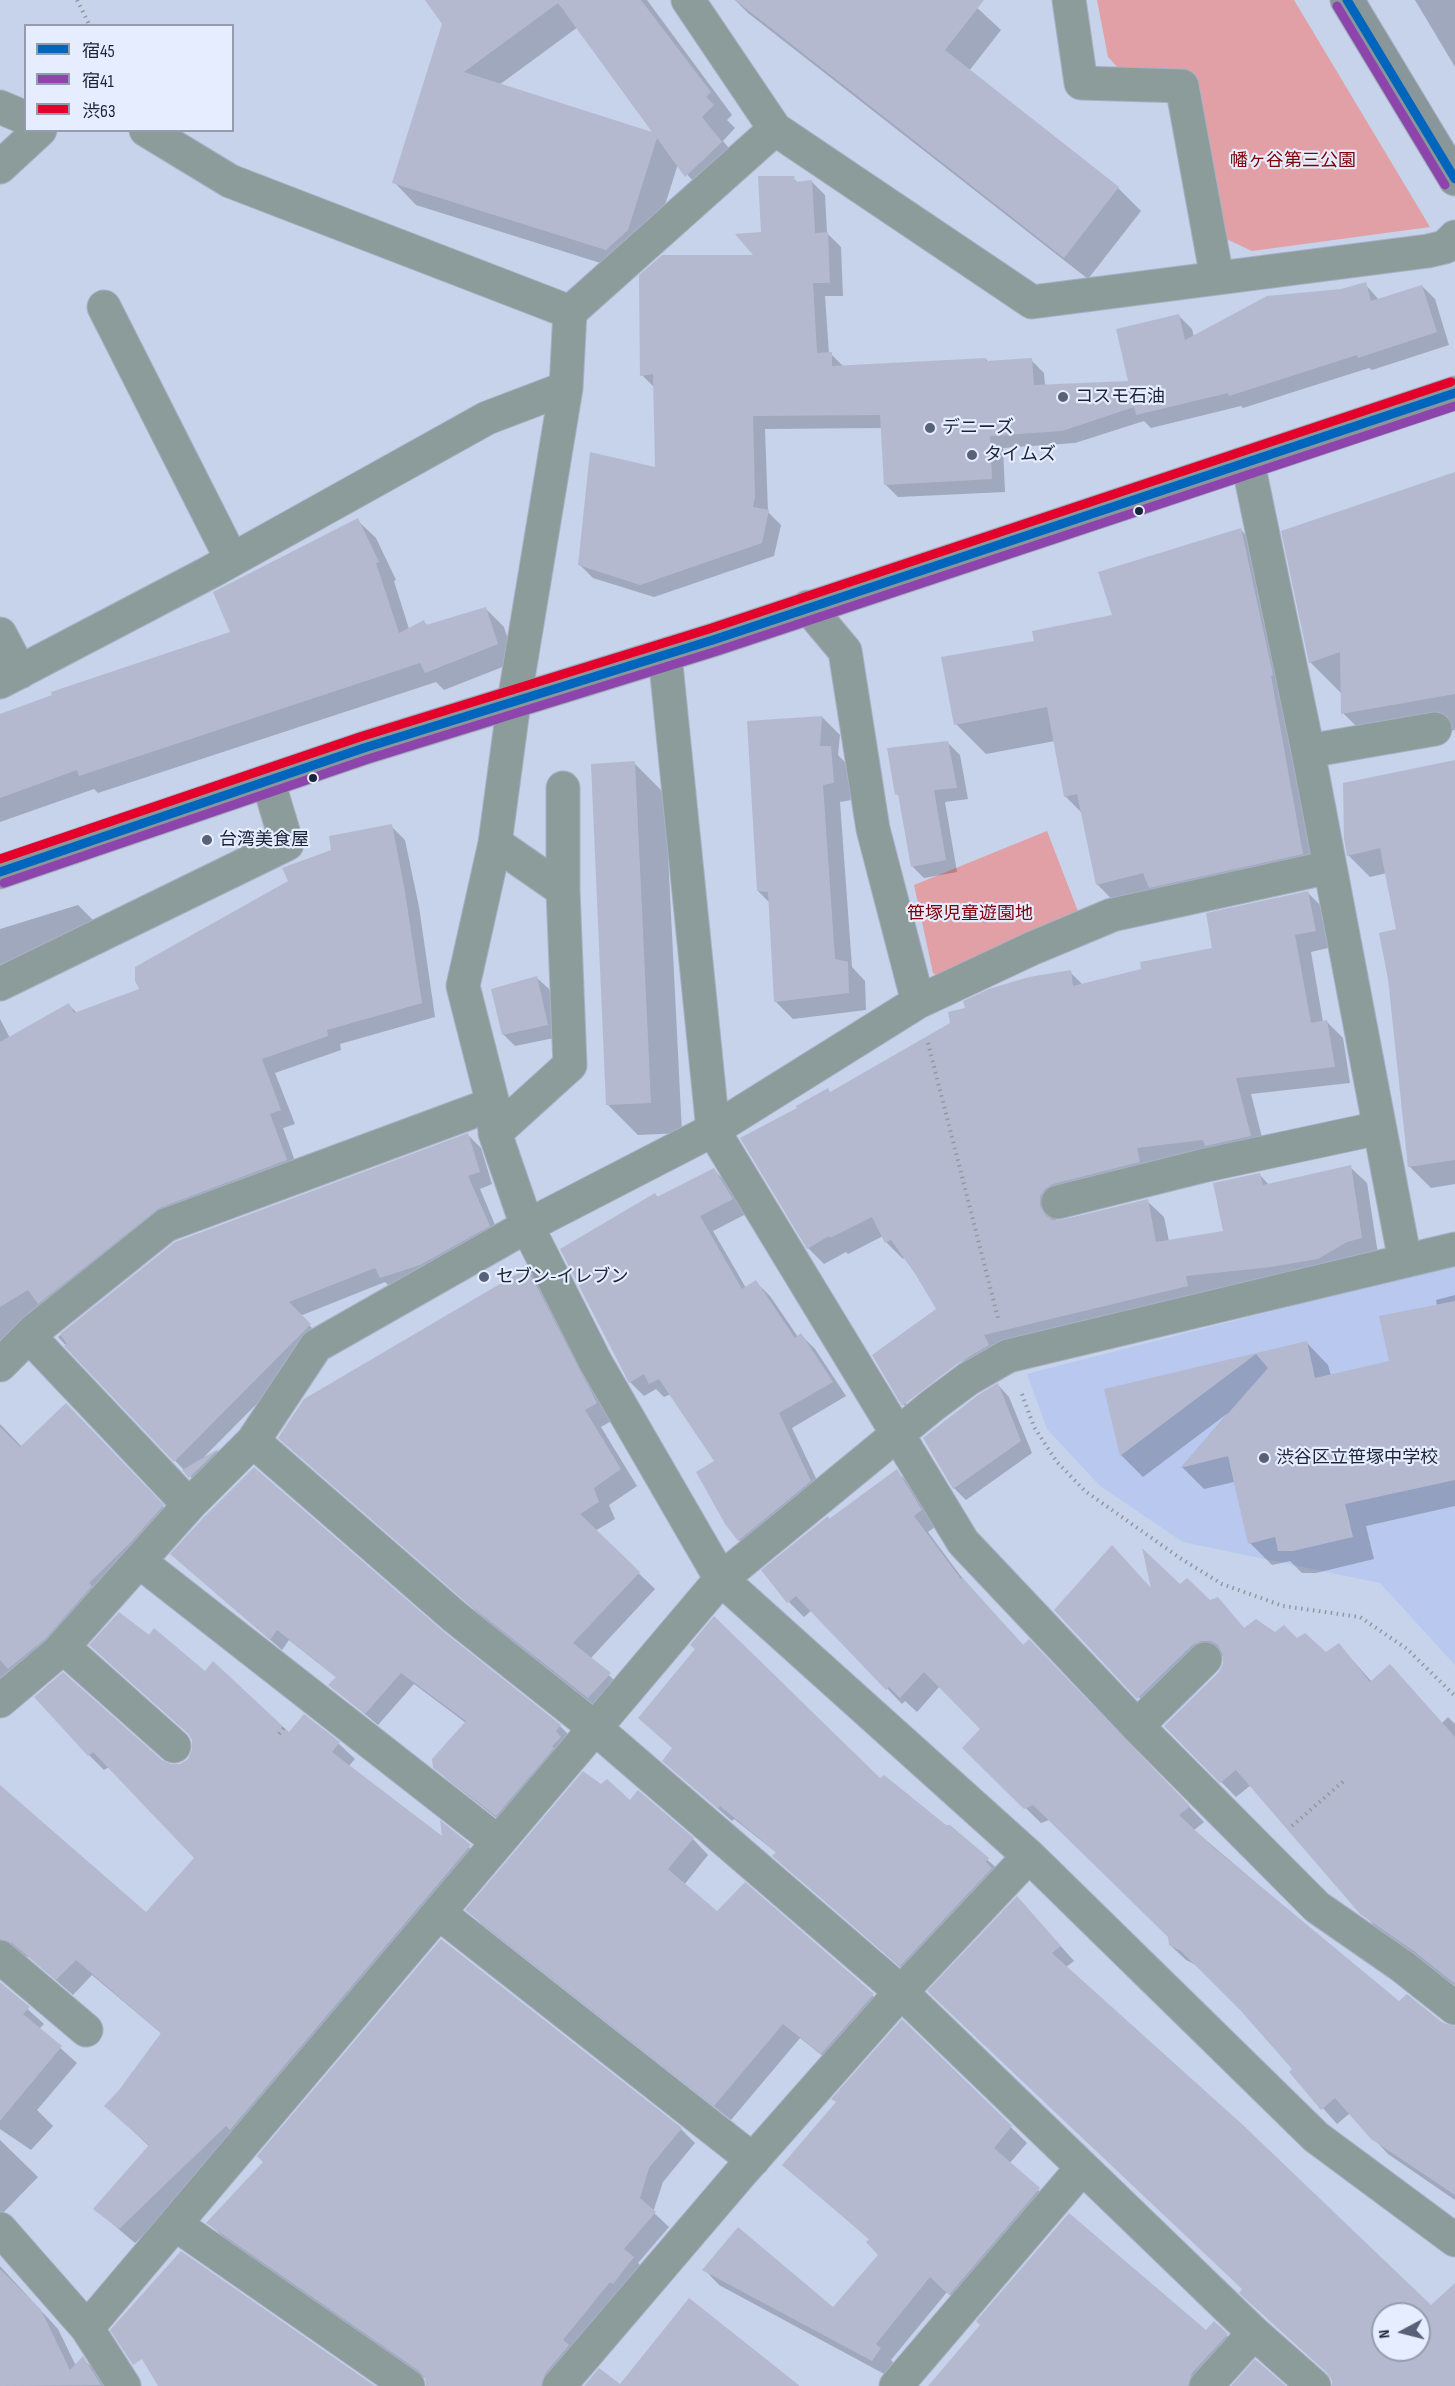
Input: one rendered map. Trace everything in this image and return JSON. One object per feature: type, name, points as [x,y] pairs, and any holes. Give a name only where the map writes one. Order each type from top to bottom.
[{"type":"main road","points":[[1347,0],[1455,179]]},
{"type":"main road","points":[[0,872],[364,748],[665,655],[1455,393]]},
{"type":"street","points":[[688,0],[775,129],[1032,302],[1428,251],[1444,247],[1455,237]]},
{"type":"street","points":[[1069,0],[1081,83],[1182,86],[1217,278]]},
{"type":"street","points":[[0,107],[24,117]]},
{"type":"street","points":[[775,129],[570,312],[566,388],[514,702],[495,843],[463,986],[494,1118],[527,1226],[596,1363],[722,1579],[1029,1856],[1316,2137],[1455,2240]]},
{"type":"street","points":[[0,167],[38,132]]},
{"type":"street","points":[[149,132],[230,181],[570,312]]},
{"type":"street","points":[[104,308],[232,560]]},
{"type":"street","points":[[0,634],[10,677],[232,560],[487,418],[566,388]]},
{"type":"street","points":[[1248,463],[1308,751],[1405,1261]]},
{"type":"street","points":[[808,607],[845,651],[873,829],[918,1002]]},
{"type":"street","points":[[665,655],[712,1130],[963,1542],[1137,1726],[1317,1907],[1402,1966],[1455,2008]]},
{"type":"street","points":[[1308,751],[1435,729]]},
{"type":"street","points":[[0,984],[287,844],[268,782]]},
{"type":"street","points":[[0,1365],[29,1336],[166,1225],[494,1118],[570,1065],[563,890],[563,788]]},
{"type":"street","points":[[495,843],[563,890]]},
{"type":"street","points":[[0,1701],[63,1647],[140,1563],[189,1505],[253,1441],[316,1346],[527,1226],[712,1130],[918,1002],[1033,948],[1112,915],[1330,867]]},
{"type":"street","points":[[1058,1202],[1202,1166],[1379,1128]]},
{"type":"street","points":[[87,2328],[722,1579],[968,1379],[1008,1356],[1455,1249]]},
{"type":"street","points":[[29,1336],[189,1505]]},
{"type":"street","points":[[253,1441],[455,1617],[595,1728],[901,1992],[1254,2333],[1314,2386]]},
{"type":"street","points":[[140,1563],[498,1842]]},
{"type":"street","points":[[63,1647],[174,1746]]},
{"type":"street","points":[[1137,1726],[1205,1659]]},
{"type":"street","points":[[559,2386],[901,1992],[1029,1856]]},
{"type":"street","points":[[440,1912],[753,2160]]},
{"type":"street","points":[[0,1957],[86,2030]]},
{"type":"street","points":[[896,2386],[1082,2168]]},
{"type":"street","points":[[175,2224],[408,2386]]},
{"type":"street","points":[[0,2229],[87,2328],[124,2386]]},
{"type":"street","points":[[1206,2386],[1254,2333]]},
{"type":"path","points":[[77,0],[89,24]]},
{"type":"path","points":[[918,1002],[1008,1356],[1034,1427],[1056,1462],[1085,1491],[1180,1558],[1222,1584],[1282,1606],[1359,1617],[1407,1649],[1455,1696]]},
{"type":"path","points":[[1261,1852],[1346,1779]]},
{"type":"shaded area","name":"渋谷区立笹塚中学校","points":[[1455,1264],[1455,1665],[1380,1583],[1183,1542],[1100,1486],[1047,1429],[1027,1374]]},
{"type":"green space","name":"幡ヶ谷第三公園","points":[[1097,0],[1294,0],[1430,227],[1252,251],[1222,237],[1194,76],[1122,72],[1108,57]]},
{"type":"green space","name":"笹塚児童遊園地","points":[[1047,831],[1079,914],[944,980],[933,973],[914,885]]},
{"type":"building","points":[[425,0],[641,0],[711,92],[706,97],[714,105],[702,117],[722,142],[685,177],[657,138],[628,230],[606,250],[392,183],[442,24]],"holes":[[[558,3],[652,132],[464,72]]]},
{"type":"building","points":[[735,0],[984,0],[945,50],[1119,187],[1064,258]]},
{"type":"building","points":[[758,176],[794,176],[795,182],[812,180],[815,233],[828,232],[830,283],[813,283],[817,353],[832,352],[832,366],[986,358],[986,361],[1032,358],[1034,385],[1128,381],[1116,329],[1179,314],[1185,340],[1267,296],[1341,289],[1366,282],[1371,301],[1422,285],[1437,332],[1229,396],[1228,393],[1136,415],[1134,407],[1062,431],[990,436],[992,479],[884,485],[880,415],[753,416],[755,497],[753,507],[769,510],[762,543],[640,585],[578,565],[590,452],[655,467],[653,374],[640,376],[639,275],[662,255],[753,255],[735,234],[761,232]]},
{"type":"building","points":[[1455,472],[1455,694],[1341,714],[1340,652],[1309,663],[1281,531]]},
{"type":"building","points":[[358,518],[379,562],[376,563],[399,633],[424,620],[426,625],[486,607],[498,644],[425,673],[420,663],[79,776],[77,770],[0,798],[0,714],[52,695],[51,692],[230,632],[213,592]]},
{"type":"building","points":[[1241,528],[1273,675],[1271,676],[1303,854],[1149,888],[1143,873],[1096,885],[1077,794],[1064,797],[1047,707],[954,725],[941,657],[1034,641],[1032,631],[1112,615],[1098,572]]},
{"type":"building","points":[[822,716],[820,746],[831,746],[834,783],[823,785],[835,959],[848,962],[849,993],[774,1002],[768,892],[757,891],[747,721]]},
{"type":"building","points":[[948,741],[957,788],[934,790],[946,860],[911,867],[887,748]]},
{"type":"building","points":[[1455,760],[1455,1160],[1408,1167],[1388,979],[1379,933],[1396,929],[1380,848],[1347,856],[1344,838],[1343,783]]},
{"type":"building","points":[[635,761],[651,1103],[606,1105],[591,764]]},
{"type":"building","points":[[392,824],[422,1003],[327,1030],[328,1036],[262,1059],[281,1110],[270,1114],[287,1160],[159,1208],[38,1304],[28,1290],[0,1307],[0,1042],[69,1003],[74,1013],[139,989],[135,981],[135,967],[288,881],[282,868],[331,850],[329,836]]},
{"type":"building","points":[[1308,891],[1316,931],[1295,935],[1311,1023],[1327,1020],[1335,1067],[1236,1078],[1251,1136],[1205,1146],[1203,1140],[1137,1148],[1140,1162],[1053,1184],[1040,1196],[1040,1206],[1045,1215],[1052,1220],[1062,1220],[1148,1199],[1156,1242],[1223,1231],[1213,1183],[1260,1173],[1263,1185],[1351,1165],[1362,1238],[1347,1242],[1318,1259],[1271,1267],[1186,1276],[1188,1286],[984,1335],[989,1345],[957,1364],[902,1406],[872,1355],[936,1309],[916,1275],[891,1240],[885,1243],[872,1217],[830,1238],[829,1236],[807,1249],[740,1138],[797,1108],[796,1106],[828,1088],[830,1092],[950,1023],[948,1012],[965,1008],[963,1001],[989,989],[1029,977],[1071,970],[1073,986],[1141,969],[1140,962],[1212,948],[1206,913]]},
{"type":"building","points":[[537,976],[548,1025],[502,1035],[491,989]]},
{"type":"building","points":[[468,1133],[480,1172],[468,1176],[490,1226],[420,1265],[380,1278],[375,1268],[289,1302],[311,1324],[174,1462],[64,1346],[67,1344],[60,1334],[175,1242]]},
{"type":"building","points":[[714,1168],[733,1199],[700,1216],[742,1289],[756,1280],[795,1338],[801,1333],[833,1382],[779,1413],[811,1481],[738,1541],[725,1524],[696,1472],[714,1461],[659,1379],[649,1384],[644,1374],[629,1383],[560,1249],[655,1193],[657,1197]]},
{"type":"building","points":[[527,1268],[597,1403],[585,1410],[621,1469],[594,1488],[599,1502],[580,1514],[640,1572],[573,1643],[611,1673],[588,1698],[467,1603],[278,1438],[304,1399]]},
{"type":"building","points":[[1455,1301],[1455,1480],[1345,1504],[1353,1537],[1293,1551],[1278,1551],[1275,1537],[1248,1544],[1228,1456],[1180,1468],[1268,1368],[1256,1354],[1120,1456],[1104,1389],[1307,1341],[1315,1378],[1389,1361],[1379,1316]]},
{"type":"building","points":[[998,1383],[1021,1441],[953,1489],[923,1438],[978,1395]]},
{"type":"building","points":[[66,1403],[164,1505],[129,1544],[89,1583],[92,1586],[45,1639],[8,1669],[0,1660],[0,1427],[20,1447]]},
{"type":"building","points":[[220,1448],[189,1478],[182,1470]]},
{"type":"building","points":[[254,1467],[443,1631],[561,1725],[556,1731],[561,1737],[552,1746],[554,1748],[496,1816],[433,1768],[432,1759],[466,1721],[401,1673],[365,1714],[328,1685],[336,1677],[277,1630],[270,1640],[170,1554]]},
{"type":"building","points":[[897,1469],[922,1510],[914,1516],[961,1579],[962,1577],[1023,1645],[1029,1639],[1190,1806],[1179,1815],[1213,1847],[1399,2001],[1407,1994],[1443,2023],[1455,2026],[1455,2195],[1371,2139],[1335,2098],[1321,2110],[1289,2072],[1292,2069],[1241,2011],[1181,1951],[1169,1945],[1168,1937],[1033,1805],[1024,1809],[962,1748],[980,1729],[924,1672],[900,1698],[889,1687],[886,1690],[796,1596],[787,1603],[761,1570],[828,1516],[829,1519]]},
{"type":"building","points":[[1112,1545],[1151,1588],[1142,1548],[1180,1584],[1187,1578],[1210,1600],[1218,1597],[1244,1628],[1256,1619],[1275,1632],[1284,1625],[1297,1638],[1305,1633],[1326,1652],[1339,1643],[1370,1682],[1390,1664],[1455,1737],[1455,1984],[1414,1951],[1360,1914],[1236,1770],[1220,1783],[1164,1726],[1219,1672],[1223,1663],[1223,1655],[1218,1645],[1211,1641],[1201,1641],[1192,1645],[1137,1699],[1054,1610]]},
{"type":"building","points":[[119,1612],[149,1635],[154,1628],[205,1671],[213,1661],[289,1732],[304,1714],[340,1742],[332,1752],[442,1836],[440,1820],[471,1845],[230,2130],[226,2126],[119,2229],[93,2209],[149,2145],[104,2106],[119,2090],[161,2033],[76,1960],[56,1980],[12,1943],[0,1939],[0,1785],[146,1912],[194,1858],[93,1752],[88,1756],[34,1697],[63,1672],[162,1760],[171,1764],[180,1764],[188,1759],[192,1749],[192,1740],[187,1732],[89,1645]]},
{"type":"building","points":[[714,1616],[880,1778],[884,1775],[989,1858],[986,1862],[992,1868],[900,1966],[772,1856],[776,1852],[720,1806],[718,1809],[662,1761],[672,1748],[638,1718],[695,1649],[690,1645]]},
{"type":"building","points":[[583,1771],[601,1784],[607,1779],[630,1800],[638,1790],[694,1838],[668,1869],[717,1911],[745,1882],[874,1994],[821,2054],[783,2024],[714,2106],[465,1910]]},
{"type":"building","points":[[1017,1896],[1061,1946],[1052,1953],[1244,2126],[1428,2302],[1371,2302],[1371,2362],[1431,2362],[1431,2305],[1455,2283],[1455,2386],[1332,2386],[1332,2380],[1326,2372],[1239,2293],[1242,2289],[927,1991]]},
{"type":"building","points":[[441,1939],[682,2128],[649,2168],[640,2198],[656,2212],[624,2249],[634,2257],[613,2284],[610,2282],[563,2340],[569,2345],[545,2374],[541,2386],[426,2386],[425,2378],[419,2371],[206,2223],[263,2162],[257,2156]]},
{"type":"building","points":[[0,1982],[30,2007],[23,2014],[62,2046],[0,2121]]},
{"type":"building","points":[[902,2019],[1012,2126],[994,2148],[1040,2188],[949,2295],[930,2277],[876,2344],[881,2348],[872,2361],[702,2270],[738,2227],[833,2307],[878,2255],[866,2242],[869,2239],[782,2165],[836,2102],[831,2099]]},
{"type":"building","points":[[1069,2213],[1206,2330],[1214,2321],[1228,2334],[1192,2373],[1188,2386],[928,2386],[980,2325],[976,2321]]},
{"type":"building","points":[[181,2251],[375,2386],[158,2386],[142,2359],[133,2365],[110,2330]]},
{"type":"building","points":[[0,2269],[41,2310],[70,2370],[83,2356],[101,2385],[0,2386]]},
{"type":"building","points":[[689,2298],[800,2386],[584,2386],[599,2368],[620,2384]]},
{"type":"building","points":[[1255,2359],[1286,2386],[1231,2386]]},
{"type":"transit line","name":"宿45","points":[[1347,0],[1455,179]]},
{"type":"transit line","name":"宿41","points":[[1337,6],[1445,185]]},
{"type":"transit line","name":"渋63","points":[[0,859],[360,737],[709,629],[1451,382]]},
{"type":"transit line","name":"宿45","points":[[0,872],[364,748],[713,640],[1455,393]]},
{"type":"transit line","name":"宿41","points":[[4,883],[368,759],[717,651],[1455,406]]},
{"type":"place","name":"コスモ石油","points":[[1063,397]]},
{"type":"place","name":"デニーズ","points":[[930,428]]},
{"type":"place","name":"タイムズ","points":[[972,455]]},
{"type":"place","name":"台湾美食屋","points":[[207,840]]},
{"type":"place","name":"セブン-イレブン","points":[[484,1277]]},
{"type":"place","name":"渋谷区立笹塚中学校","points":[[1264,1458]]}]
